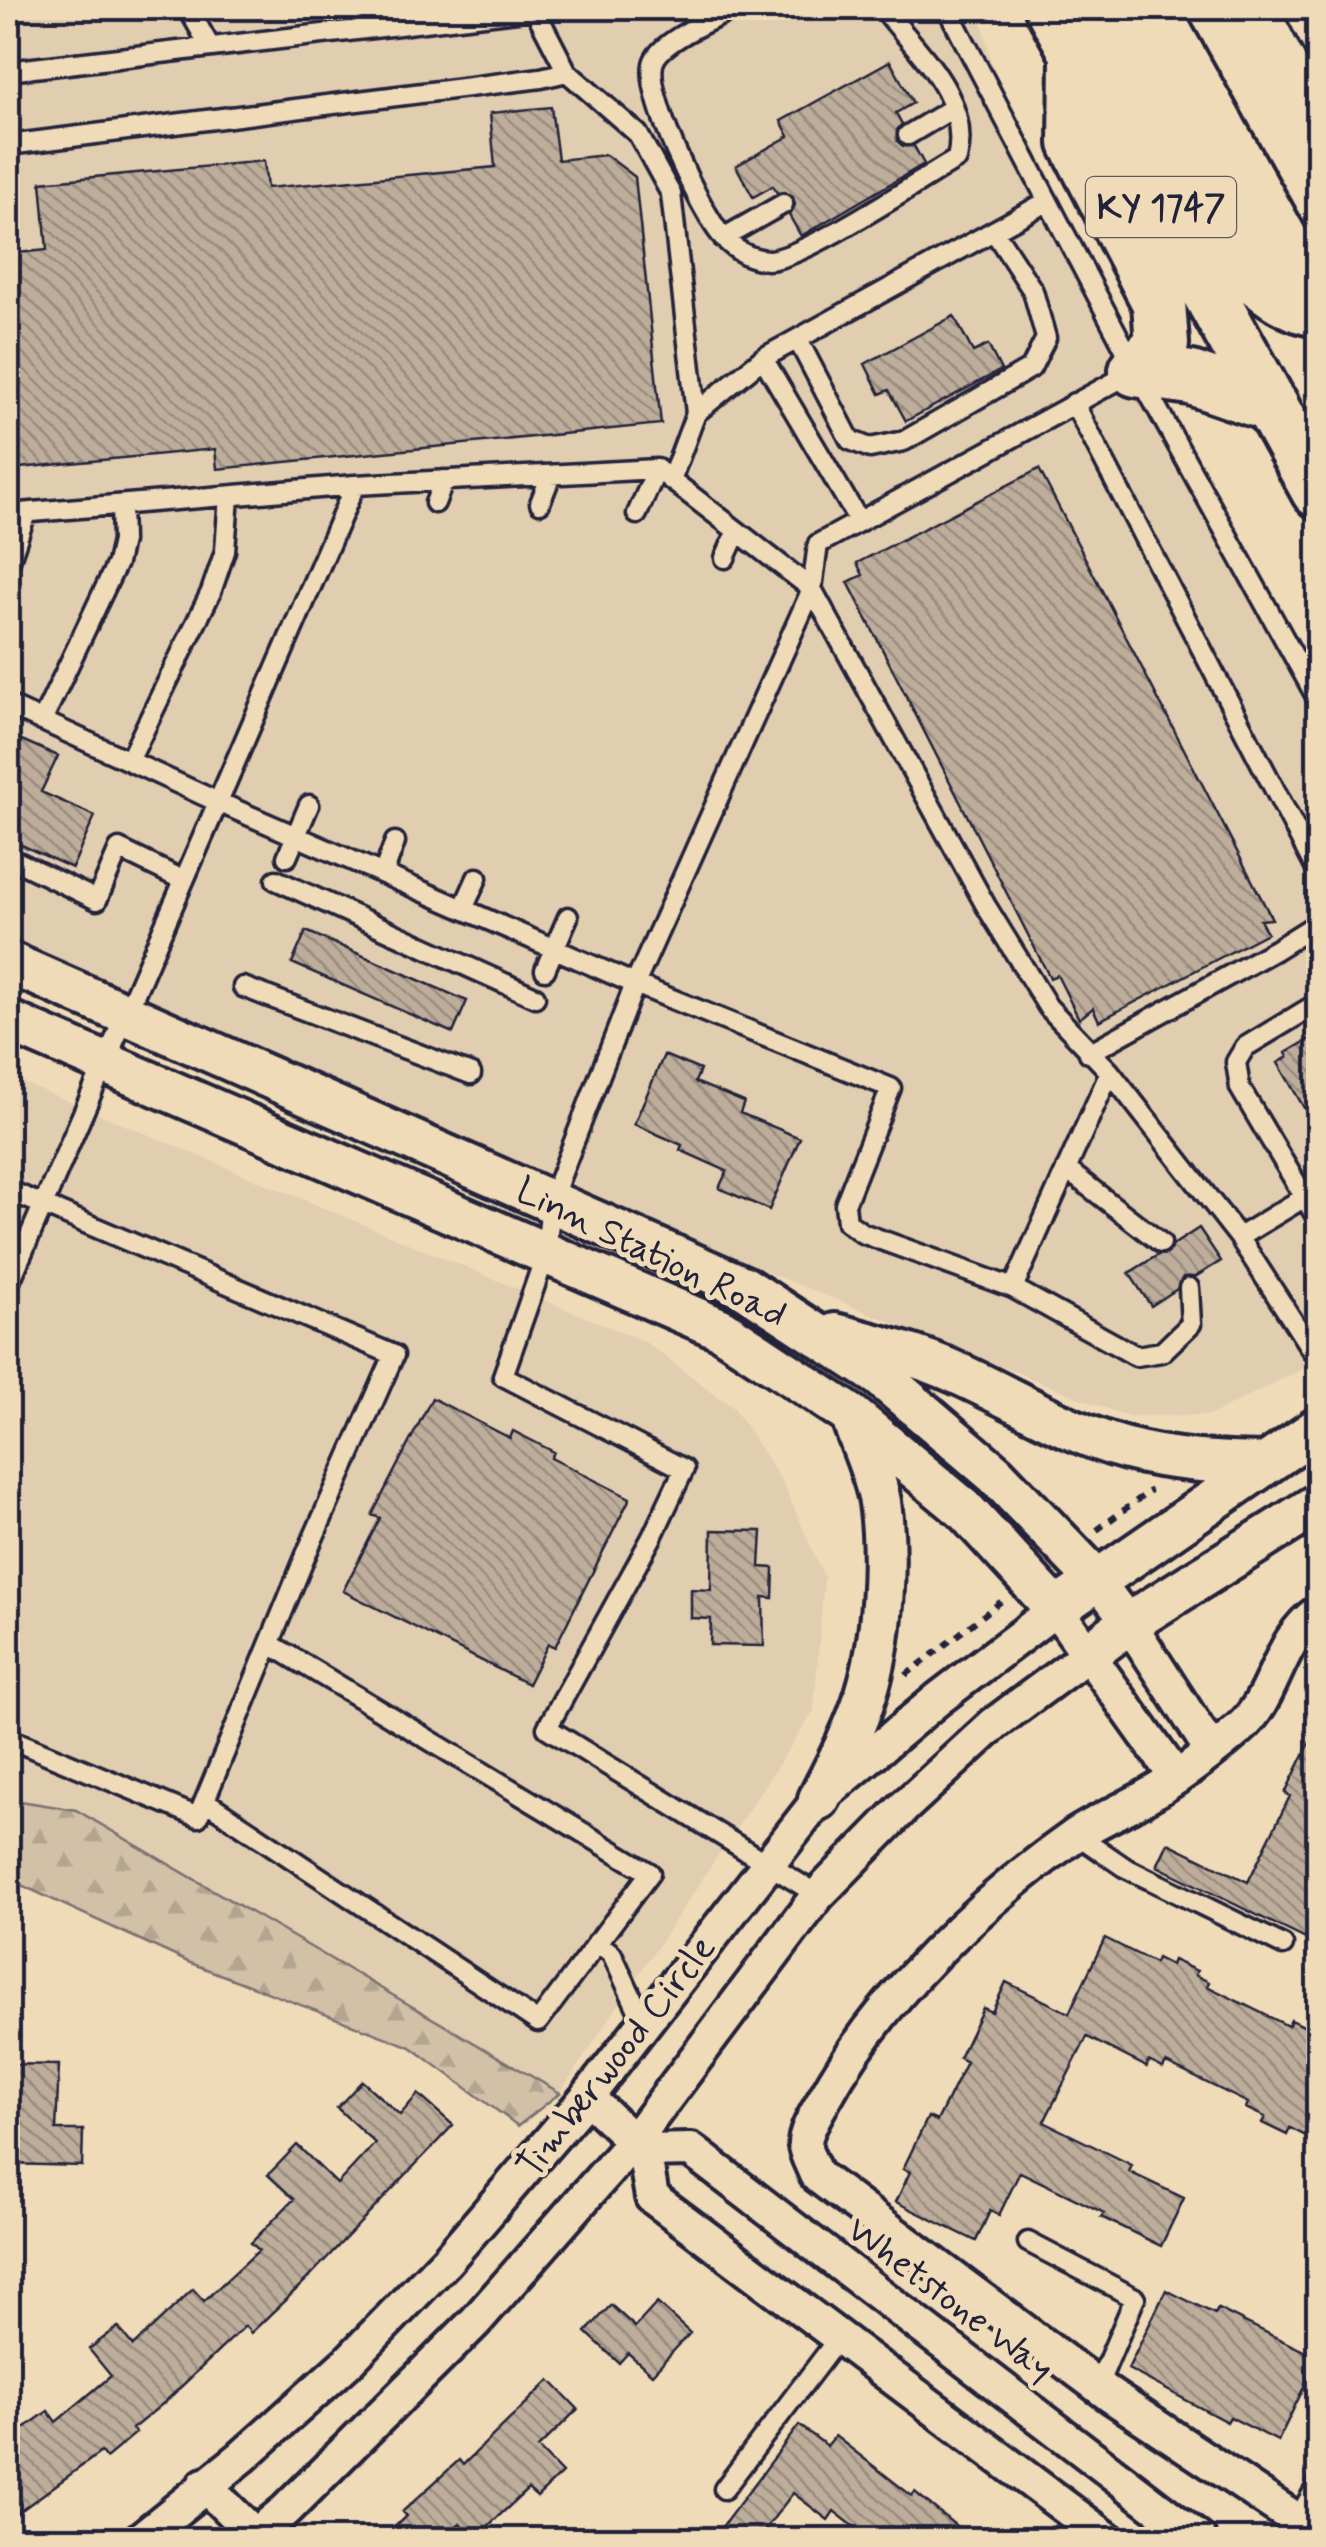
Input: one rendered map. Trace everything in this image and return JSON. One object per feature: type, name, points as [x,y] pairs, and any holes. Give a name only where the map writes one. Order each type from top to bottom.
[{"type":"main road","name":"KY 1747","points":[[1052,8],[1080,32],[1318,491]]},
{"type":"main road","name":"KY 1747","points":[[1151,8],[1318,308]]},
{"type":"main road","points":[[1136,370],[1162,344],[1159,303],[1076,143],[1080,32],[1114,39],[1250,273],[1298,307],[1318,308]]},
{"type":"main road","points":[[1136,370],[1191,378],[1272,406]]},
{"type":"street","name":"Linn Station Road","points":[[8,962],[744,1286],[880,1376],[995,1474],[1096,1580]]},
{"type":"street","name":"Linn Station Road","points":[[8,1020],[721,1329],[851,1414],[964,1509],[1056,1609]]},
{"type":"street","points":[[807,1326],[890,1348],[956,1372],[1126,1449],[1208,1462],[1264,1464]]},
{"type":"street","points":[[819,1799],[867,1692],[878,1628],[880,1500],[851,1414]]},
{"type":"street","points":[[1211,1750],[1130,1624],[1096,1580],[1318,1428]]},
{"type":"street","name":"Timberwood Circle","points":[[256,2538],[475,2322],[639,2147],[818,1895],[905,1806],[994,1724],[1087,1655],[1318,1504]]},
{"type":"street","name":"Timberwood Circle","points":[[138,2540],[242,2457],[350,2360],[448,2260],[587,2096],[819,1799],[938,1700],[1096,1580]]},
{"type":"street","points":[[1056,1609],[1176,1776]]},
{"type":"street","points":[[1300,2531],[816,2175],[805,2145],[813,2120],[838,2074],[913,1978],[1025,1874],[1076,1834],[1152,1794],[1242,1727],[1260,1706],[1287,1647],[1318,1612]]},
{"type":"street","points":[[587,2096],[639,2147],[652,2197],[1107,2539]]},
{"type":"street","name":"Whetstone Way","points":[[639,2147],[691,2150],[1200,2540]]},
{"type":"street","points":[[204,2485],[256,2538]]},
{"type":"lane","points":[[188,8],[210,47]]},
{"type":"lane","points":[[8,71],[440,14],[538,8],[567,72],[638,134],[671,194],[696,413]]},
{"type":"lane","points":[[736,8],[670,43],[654,58],[652,76],[660,114],[707,214],[723,238],[746,256],[772,260],[802,251],[956,159],[960,146],[954,108],[929,60],[883,8]]},
{"type":"lane","points":[[947,8],[1136,370],[1318,700]]},
{"type":"lane","points":[[1293,8],[1318,56]]},
{"type":"lane","points":[[8,145],[567,72]]},
{"type":"lane","points":[[908,135],[954,108]]},
{"type":"lane","points":[[637,514],[664,474],[696,413],[763,358],[1048,201]]},
{"type":"lane","points":[[723,238],[783,204]]},
{"type":"lane","points":[[798,340],[850,440],[870,448],[904,440],[1031,368],[1046,338],[1033,291],[994,231]]},
{"type":"lane","points":[[763,358],[859,521]]},
{"type":"lane","points":[[818,1895],[546,1728],[652,1537],[684,1468],[503,1376],[546,1254],[551,1201],[636,984],[812,588],[818,544],[1136,370]]},
{"type":"lane","points":[[1074,404],[1318,873]]},
{"type":"lane","points":[[8,566],[16,514],[355,485],[551,475],[664,474],[812,588],[996,922],[1048,1007],[1110,1072],[1239,1238],[1318,1360]]},
{"type":"lane","points":[[540,502],[551,475]]},
{"type":"lane","points":[[435,502],[444,480]]},
{"type":"lane","points":[[8,1286],[355,485]]},
{"type":"lane","points":[[129,761],[211,592],[225,551],[230,496]]},
{"type":"lane","points":[[42,721],[117,563],[122,542],[121,505]]},
{"type":"lane","points":[[724,558],[737,531]]},
{"type":"lane","points":[[8,705],[554,949],[892,1088],[844,1204],[847,1222],[862,1233],[1013,1288],[1136,1356],[1162,1352],[1190,1324],[1190,1288]]},
{"type":"lane","points":[[287,856],[309,805]]},
{"type":"lane","points":[[384,874],[395,842]]},
{"type":"lane","points":[[8,858],[96,900],[119,849],[183,880]]},
{"type":"lane","points":[[463,909],[477,878]]},
{"type":"lane","points":[[276,880],[535,997]]},
{"type":"lane","points":[[546,970],[568,917]]},
{"type":"lane","points":[[1090,1052],[1318,923]]},
{"type":"lane","points":[[243,987],[471,1074]]},
{"type":"lane","points":[[1318,1004],[1245,1047],[1236,1062],[1240,1088],[1311,1193],[1318,1220]]},
{"type":"lane","points":[[1013,1288],[1110,1072]]},
{"type":"lane","points":[[1066,1169],[1161,1242]]},
{"type":"lane","points":[[8,1190],[394,1356],[308,1550],[198,1817],[8,1738]]},
{"type":"lane","points":[[1239,1238],[1311,1193]]},
{"type":"lane","points":[[205,1800],[538,2022],[650,1873],[270,1644]]},
{"type":"lane","points":[[1076,1834],[1124,1867],[1283,1945]]},
{"type":"lane","points":[[597,1942],[612,1954],[644,2023]]},
{"type":"lane","points":[[1028,2242],[1135,2298],[1098,2385]]},
{"type":"lane","points":[[724,2489],[840,2336]]},
{"type":"lane","points":[[1300,2531],[1318,2484]]},
{"type":"path","points":[[1088,1536],[1158,1484]]},
{"type":"path","points":[[898,1682],[1012,1593]]},
{"type":"shaded area","points":[[8,8],[979,8],[1015,163],[1318,726],[1318,1361],[1211,1415],[1125,1416],[772,1274],[8,942]]},
{"type":"shaded area","points":[[8,1076],[645,1342],[734,1408],[784,1485],[824,1577],[814,1711],[560,2093],[76,1810],[8,1799]]},
{"type":"green space","points":[[8,1799],[76,1810],[560,2093],[518,2126],[411,2047],[188,1962],[8,1879]]},
{"type":"building","points":[[890,61],[913,103],[896,113],[902,124],[897,130],[897,141],[903,146],[914,146],[924,164],[801,236],[789,215],[795,205],[793,197],[777,193],[773,186],[753,197],[736,166],[789,136],[781,121]]},
{"type":"building","points":[[551,107],[558,160],[606,155],[635,177],[661,424],[217,469],[215,449],[8,469],[8,254],[47,250],[41,182],[264,161],[267,188],[495,167],[490,113]]},
{"type":"building","points":[[954,316],[973,352],[988,345],[1001,370],[906,421],[889,390],[880,394],[865,364]]},
{"type":"building","points":[[1039,469],[1272,919],[1260,920],[1267,933],[1099,1021],[1093,1008],[1079,1019],[1057,975],[1050,978],[848,582],[863,575],[857,563]]},
{"type":"building","points":[[8,734],[58,756],[41,792],[95,816],[72,868],[8,839]]},
{"type":"building","points":[[306,931],[467,1001],[453,1033],[292,963]]},
{"type":"building","points":[[1318,1034],[1318,1132],[1278,1063],[1288,1057],[1286,1053]]},
{"type":"building","points":[[664,1055],[700,1070],[695,1082],[744,1102],[740,1113],[800,1138],[769,1210],[719,1188],[727,1171],[634,1124]]},
{"type":"building","points":[[1199,1228],[1221,1261],[1195,1277],[1183,1277],[1177,1289],[1151,1306],[1129,1273],[1158,1255],[1167,1254],[1173,1245]]},
{"type":"building","points":[[432,1398],[510,1438],[513,1431],[554,1452],[551,1458],[630,1498],[555,1647],[548,1644],[528,1684],[343,1591],[380,1518],[372,1515]]},
{"type":"building","points":[[712,1530],[762,1531],[760,1567],[774,1568],[773,1598],[763,1597],[764,1646],[710,1645],[711,1619],[691,1618],[691,1589],[711,1590]]},
{"type":"building","points":[[1318,1726],[1318,1945],[1157,1866],[1168,1843],[1248,1882],[1290,1796],[1285,1793]]},
{"type":"building","points":[[1105,1938],[1155,1963],[1157,1958],[1171,1965],[1173,1960],[1197,1971],[1195,1975],[1209,1982],[1207,1986],[1288,2026],[1291,2020],[1318,2033],[1318,2136],[1310,2132],[1308,2137],[1290,2128],[1287,2135],[1262,2123],[1265,2117],[1246,2108],[1248,2103],[1166,2063],[1163,2068],[1149,2061],[1147,2067],[1087,2037],[1044,2122],[1132,2165],[1129,2172],[1184,2198],[1161,2246],[1020,2172],[999,2215],[990,2211],[976,2241],[896,2202],[910,2172],[903,2169],[928,2117],[937,2121],[966,2062],[959,2058],[983,2008],[992,2012],[1006,1982],[1069,2013]]},
{"type":"building","points":[[8,2064],[59,2065],[56,2130],[83,2130],[82,2166],[8,2164]]},
{"type":"building","points":[[362,2081],[400,2115],[418,2094],[453,2125],[251,2333],[245,2326],[132,2429],[136,2433],[106,2458],[101,2452],[8,2520],[8,2440],[48,2411],[56,2422],[111,2376],[89,2349],[118,2327],[133,2346],[193,2289],[204,2301],[259,2250],[251,2243],[294,2199],[268,2175],[297,2145],[337,2184],[375,2143],[337,2108]]},
{"type":"building","points":[[1166,2290],[1215,2314],[1218,2309],[1318,2358],[1278,2441],[1230,2417],[1227,2422],[1128,2369]]},
{"type":"building","points":[[657,2303],[690,2333],[652,2374],[628,2353],[619,2363],[586,2332],[611,2305],[635,2327]]},
{"type":"building","points":[[550,2380],[578,2409],[538,2448],[562,2473],[537,2497],[528,2489],[474,2539],[460,2523],[441,2540],[381,2540],[406,2516],[402,2512],[459,2460],[463,2465]]},
{"type":"building","points":[[799,2425],[827,2446],[835,2436],[912,2496],[915,2492],[973,2540],[871,2540],[834,2511],[828,2520],[793,2493],[757,2540],[712,2540]]}]
